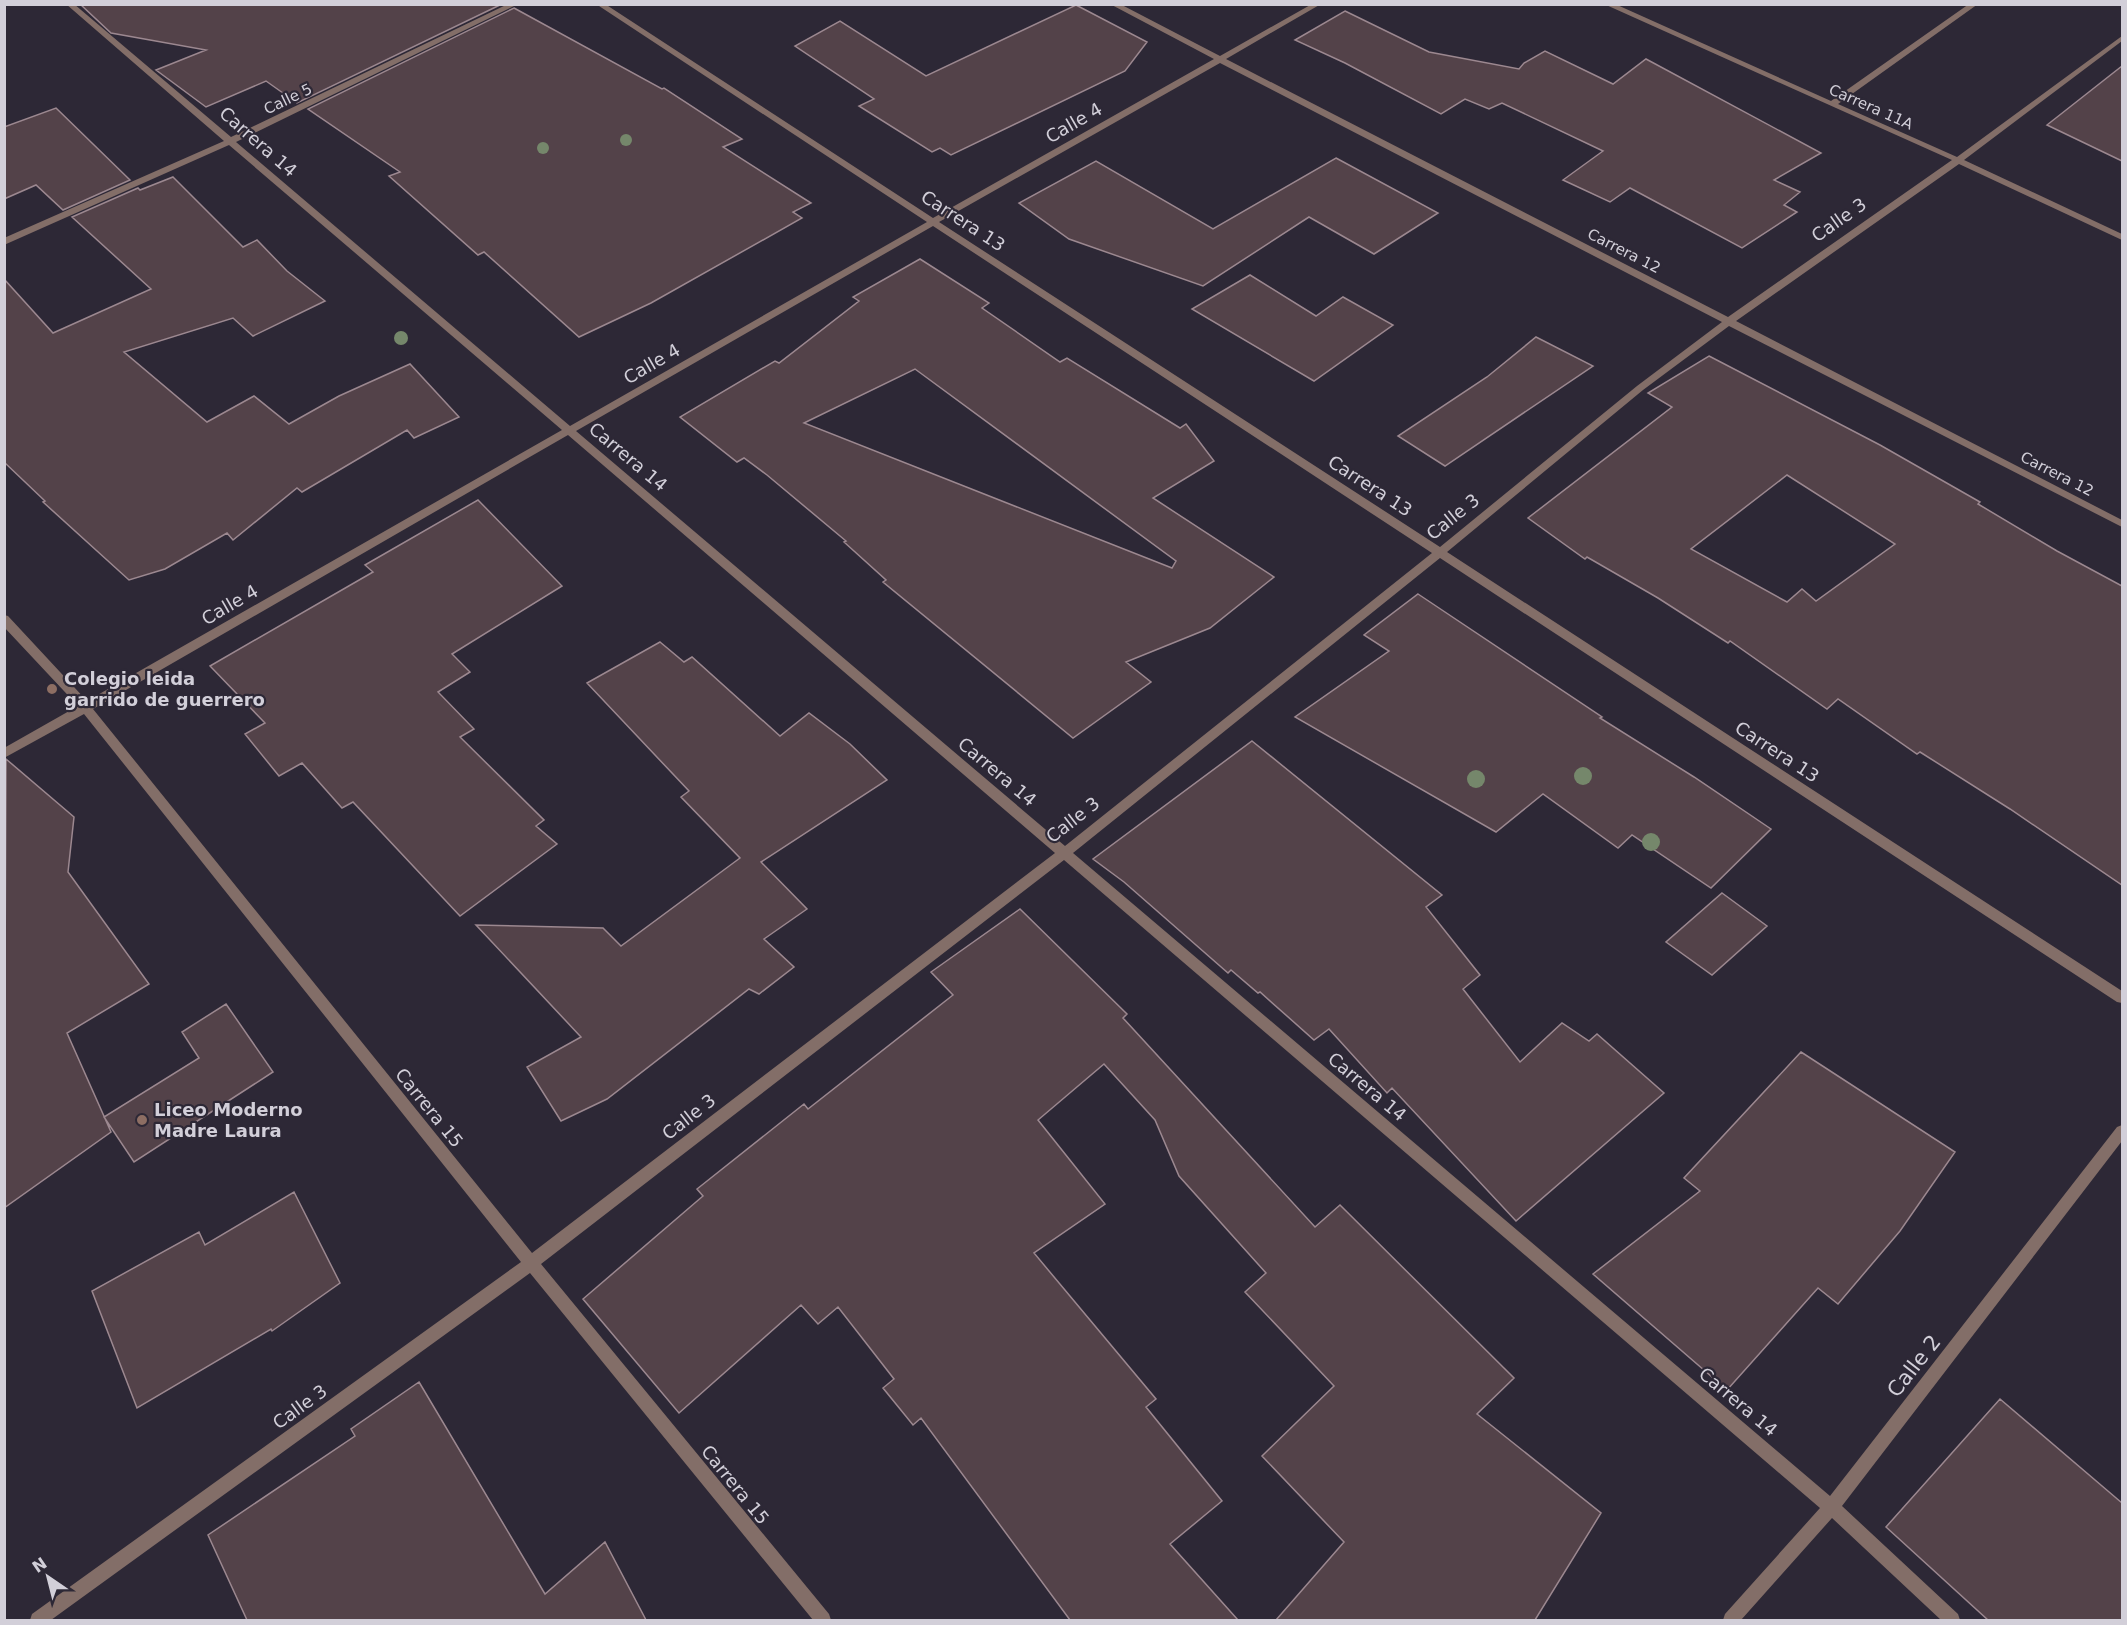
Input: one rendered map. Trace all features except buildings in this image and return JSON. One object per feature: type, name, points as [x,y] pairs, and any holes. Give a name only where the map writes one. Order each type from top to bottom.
[{"type":"street","name":"Carrera 14","points":[[69,4],[228,142],[1831,1507],[1952,1620]]},
{"type":"street","name":"Calle 5","points":[[4,242],[228,142],[515,4]]},
{"type":"street","name":"Carrera 13","points":[[598,4],[2122,998]]},
{"type":"street","name":"Carrera 12","points":[[1113,4],[2122,524]]},
{"type":"street","name":"Calle 4","points":[[4,754],[1318,4]]},
{"type":"street","name":"Carrera 11A","points":[[1607,4],[1958,160],[2122,237]]},
{"type":"street","points":[[1832,104],[1975,4]]},
{"type":"street","name":"Calle 3","points":[[38,1620],[531,1263],[1063,854],[1441,552],[1640,388],[1728,322],[1958,160],[2122,38]]},
{"type":"street","name":"Carrera 15","points":[[4,619],[85,707],[531,1263],[823,1620]]},
{"type":"street","name":"Calle 2","points":[[1731,1620],[1831,1507],[2122,1131]]},
{"type":"place","name":"Colegio leida garrido de guerrero","points":[[52,689]]},
{"type":"place","name":"Liceo Moderno Madre Laura","points":[[142,1120]]}]
